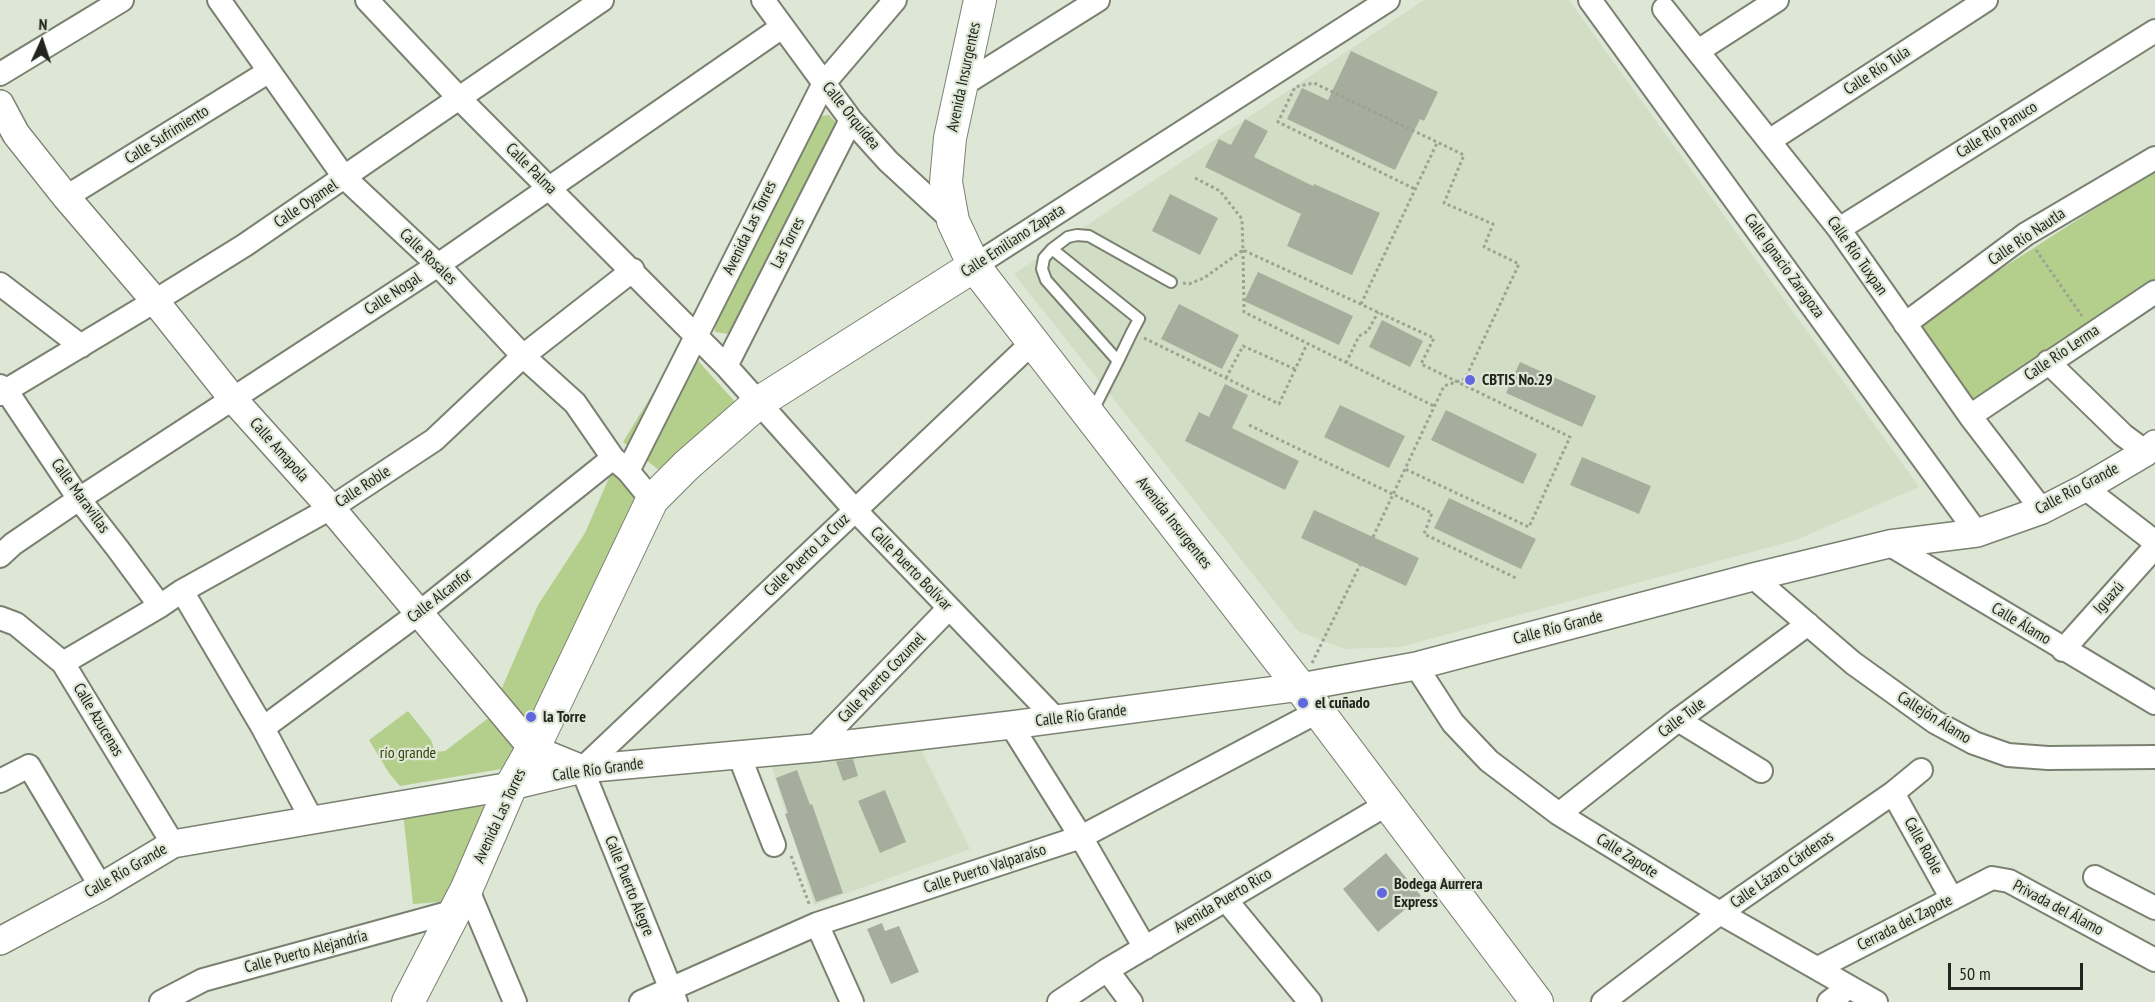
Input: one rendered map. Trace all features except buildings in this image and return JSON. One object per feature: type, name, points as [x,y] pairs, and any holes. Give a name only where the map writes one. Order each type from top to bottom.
[{"type":"main road","name":"Avenida Insurgentes","points":[[980,0],[950,138],[946,182],[953,220],[974,266],[1310,699],[1537,1002]]},
{"type":"main road","name":"Calle Emiliano Zapata","points":[[652,500],[687,465],[758,403],[974,266]]},
{"type":"main road","name":"Avenida Las Torres","points":[[408,1002],[461,900],[511,786],[532,749],[652,500]]},
{"type":"street","points":[[0,74],[122,0]]},
{"type":"street","name":"Calle Rosales","points":[[219,0],[344,177],[438,264],[524,356],[575,403],[621,464],[652,500]]},
{"type":"street","name":"Calle Palma","points":[[367,0],[459,98],[633,270],[696,336]]},
{"type":"street","name":"Calle Oyamel","points":[[2,390],[155,302],[245,245],[459,98],[571,9],[602,0]]},
{"type":"street","name":"Calle Orquídea","points":[[763,0],[851,120],[888,162],[953,220]]},
{"type":"street","name":"Avenida Las Torres","points":[[621,464],[696,336],[824,83],[895,0]]},
{"type":"street","points":[[961,86],[1098,0]]},
{"type":"street","name":"Calle Emiliano Zapata","points":[[974,266],[1388,0]]},
{"type":"street","name":"Calle Ignacio Zaragoza","points":[[1590,0],[1977,533]]},
{"type":"street","points":[[1698,51],[1777,0]]},
{"type":"street","name":"Calle Río Tula","points":[[1769,141],[1986,0]]},
{"type":"street","name":"Calle Río Tuxpan","points":[[1664,9],[1839,229],[1970,416],[2042,510]]},
{"type":"street","name":"Calle Nogal","points":[[0,556],[13,544],[79,499],[438,264],[782,27]]},
{"type":"street","name":"Calle Río Panuco","points":[[1839,229],[2155,31]]},
{"type":"street","name":"Calle Sufrimiento","points":[[66,197],[268,72]]},
{"type":"street","name":"Calle Amapola","points":[[0,104],[16,135],[66,197],[233,399],[331,508],[532,749],[582,769]]},
{"type":"street","name":"Las Torres","points":[[726,366],[851,120]]},
{"type":"street","name":"Calle Río Nautla","points":[[1905,324],[2026,234],[2155,158]]},
{"type":"street","name":"Calle Roble","points":[[63,663],[182,591],[331,508],[434,440],[524,356],[633,270]]},
{"type":"street","points":[[0,284],[81,346]]},
{"type":"street","name":"Calle Río Lerma","points":[[1970,416],[2155,292]]},
{"type":"street","name":"Calle Puerto Bolívar","points":[[696,336],[726,366],[855,510],[1056,720]]},
{"type":"street","name":"Calle Puerto La Cruz","points":[[582,769],[1034,341]]},
{"type":"street","points":[[2048,362],[2123,435],[2151,448]]},
{"type":"street","name":"Calle Maravillas","points":[[2,390],[79,499],[160,606]]},
{"type":"street","name":"Calle Río Grande","points":[[0,940],[101,887],[173,844],[511,786],[582,769],[814,748],[1056,720],[1310,699],[1416,666],[1753,577],[1889,544],[1977,533],[2042,510],[2085,488],[2151,448]]},
{"type":"street","name":"Calle Alcanfor","points":[[262,728],[621,464]]},
{"type":"street","points":[[2085,488],[2155,542]]},
{"type":"street","name":"Calle Álamo","points":[[1889,544],[2155,703]]},
{"type":"street","name":"Iguazú","points":[[2063,650],[2155,547]]},
{"type":"street","name":"Callejón Álamo","points":[[1753,577],[1853,663],[1935,722],[1974,743],[2008,755],[2155,757]]},
{"type":"street","points":[[182,591],[262,728],[312,820]]},
{"type":"street","name":"Calle Puerto Cozumel","points":[[814,748],[950,608]]},
{"type":"street","name":"Calle Tule","points":[[1559,814],[1678,720],[1808,624]]},
{"type":"street","name":"Calle Azucenas","points":[[5,625],[63,663],[173,844]]},
{"type":"street","name":"Calle Zapote","points":[[1416,666],[1453,723],[1489,761],[1559,814],[1720,913],[1876,1002]]},
{"type":"street","name":"Calle Puerto Valparaíso","points":[[641,1002],[673,996],[817,924],[1081,837],[1310,699]]},
{"type":"street","points":[[1678,720],[1761,771]]},
{"type":"street","points":[[1011,725],[1081,837],[1144,948]]},
{"type":"street","points":[[739,755],[774,845]]},
{"type":"street","points":[[0,781],[29,766],[101,887]]},
{"type":"street","name":"Calle Puerto Alegre","points":[[582,769],[673,996]]},
{"type":"street","name":"Calle Lázaro Cárdenas","points":[[1603,1002],[1720,913],[1893,793],[1921,770]]},
{"type":"street","name":"Calle Roble","points":[[1893,793],[1952,899]]},
{"type":"street","name":"Avenida Puerto Rico","points":[[1059,1002],[1107,970],[1389,803]]},
{"type":"street","points":[[2095,877],[2155,908]]},
{"type":"street","name":"Cerrada del Zapote","points":[[1818,968],[1992,878]]},
{"type":"street","name":"Privada del Álamo","points":[[1992,878],[2009,881],[2155,960]]},
{"type":"street","points":[[461,900],[515,1002]]},
{"type":"street","name":"Calle Puerto Alejandría","points":[[161,1002],[203,980],[461,900]]},
{"type":"street","points":[[1226,900],[1310,1002]]},
{"type":"street","points":[[817,924],[852,1002]]},
{"type":"street","points":[[1107,970],[1131,1002]]},
{"type":"street","points":[[1829,1002],[1849,987]]},
{"type":"lane","points":[[1118,361],[1046,280],[1042,269],[1044,258],[1068,237],[1089,236],[1172,282]]},
{"type":"lane","points":[[1052,249],[1139,319],[1091,415]]},
{"type":"path","points":[[1373,537],[1444,386],[1464,379],[1519,264],[1484,247],[1493,224],[1444,203],[1464,155],[1314,83],[1295,87],[1278,122],[1415,189]]},
{"type":"path","points":[[1361,304],[1437,142]]},
{"type":"path","points":[[1196,178],[1220,191],[1242,219],[1244,312],[1434,406]]},
{"type":"path","points":[[2026,234],[2093,332]]},
{"type":"path","points":[[1243,250],[1434,338],[1421,364],[1570,437],[1529,526],[1404,469]]},
{"type":"path","points":[[1172,282],[1189,284],[1204,278],[1243,250]]},
{"type":"path","points":[[1346,363],[1359,336],[1368,331],[1378,312]]},
{"type":"path","points":[[1132,332],[1279,404],[1307,344]]},
{"type":"path","points":[[1226,378],[1243,346],[1295,369]]},
{"type":"path","points":[[1249,425],[1432,513],[1424,534],[1516,578]]},
{"type":"path","points":[[1310,699],[1360,565]]},
{"type":"path","points":[[774,845],[789,851],[817,924]]},
{"type":"shaded area","name":"CBTIS No.29","points":[[1424,0],[1569,0],[1919,487],[1796,540],[1400,647],[1344,649],[1298,631],[1014,274]]},
{"type":"shaded area","points":[[917,741],[970,849],[814,905],[769,758]]},
{"type":"green space","points":[[829,115],[838,125],[729,334],[715,332],[715,319],[796,155],[820,116]]},
{"type":"green space","points":[[2155,170],[2155,280],[1972,404],[1917,323]]},
{"type":"green space","points":[[683,344],[736,403],[660,471],[623,442]]},
{"type":"green space","points":[[612,471],[643,497],[537,732],[498,697],[538,605],[585,533]]},
{"type":"green space","name":"río grande","points":[[408,711],[431,740],[435,752],[445,751],[490,717],[517,750],[513,767],[400,786],[389,773],[369,740]]},
{"type":"green space","points":[[492,806],[452,901],[413,904],[403,813]]},
{"type":"place","name":"CBTIS No.29","points":[[1470,380]]},
{"type":"place","name":"el cuñado","points":[[1303,703]]},
{"type":"place","name":"la Torre","points":[[531,717]]},
{"type":"place","name":"Bodega Aurrera Express","points":[[1382,893]]}]
